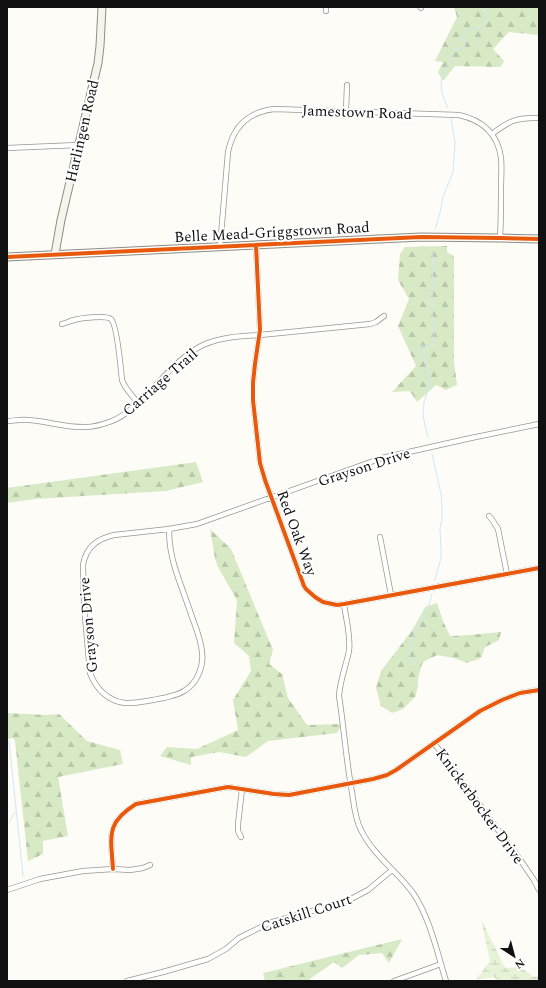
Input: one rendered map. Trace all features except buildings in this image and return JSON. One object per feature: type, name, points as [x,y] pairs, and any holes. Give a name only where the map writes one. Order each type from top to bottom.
[{"type":"street","name":"Harlingen Road","points":[[55,254],[61,220],[98,63],[102,7]]},
{"type":"street","points":[[346,111],[347,85]]},
{"type":"street","name":"Jamestown Road","points":[[220,247],[228,152],[232,138],[239,126],[254,114],[274,109],[459,115],[477,121],[487,128],[492,134],[498,146],[501,159],[500,238]]},
{"type":"street","points":[[492,134],[511,121],[524,118],[539,118]]},
{"type":"street","points":[[7,148],[78,145]]},
{"type":"street","name":"Belle Mead-Griggstown Road","points":[[7,257],[421,237],[539,239]]},
{"type":"street","name":"Red Oak Way","points":[[256,245],[260,335],[255,364],[253,400],[260,463],[271,497],[306,589],[323,602],[337,605],[539,568]]},
{"type":"street","name":"Carriage Trail","points":[[7,421],[28,420],[72,427],[86,427],[112,421],[138,403],[177,364],[190,353],[203,345],[219,340],[245,336],[370,324],[376,322],[384,316]]},
{"type":"street","points":[[62,324],[82,318],[107,317],[111,319],[114,323],[116,332],[122,380],[124,386],[138,403]]},
{"type":"street","name":"Grayson Drive","points":[[170,529],[169,541],[174,567],[200,639],[202,652],[201,666],[198,675],[194,682],[185,691],[173,696],[134,703],[110,699],[94,683],[90,673],[84,605],[84,561],[90,548],[102,538],[106,536],[170,529],[197,524],[382,458],[539,424]]},
{"type":"street","points":[[489,516],[498,529],[507,574]]},
{"type":"street","points":[[380,537],[391,595]]},
{"type":"street","points":[[344,604],[349,650],[340,684],[339,696],[355,814],[361,831],[372,847],[412,892],[421,906],[432,934],[446,981]]},
{"type":"street","points":[[113,869],[112,829],[120,816],[127,809],[136,804],[228,787],[289,795],[373,779],[387,775],[396,770],[470,717],[490,705],[520,693],[539,690]]},
{"type":"street","name":"Knickerbocker Drive","points":[[434,743],[521,861],[539,890]]},
{"type":"street","points":[[241,837],[238,831],[238,824],[242,788]]},
{"type":"street","points":[[7,890],[40,879],[88,870],[130,870],[143,868],[150,865]]},
{"type":"street","name":"Catskill Court","points":[[127,981],[208,959],[226,949],[239,938],[269,923],[351,900],[368,890],[392,870]]},
{"type":"street","points":[[394,981],[440,964]]},
{"type":"green space","points":[[454,7],[539,7],[539,35],[509,32],[493,49],[504,61],[501,67],[455,66],[443,81],[438,72],[443,62],[435,61],[457,17]]},
{"type":"green space","points":[[447,246],[447,252],[454,256],[454,362],[457,385],[446,390],[436,385],[417,402],[410,391],[392,392],[416,366],[398,326],[409,299],[398,280],[400,254],[405,247]]},
{"type":"green space","points":[[196,462],[203,482],[166,491],[35,499],[7,503],[7,488]]},
{"type":"green space","points":[[210,529],[231,549],[273,650],[269,664],[282,674],[288,698],[307,725],[342,724],[337,733],[268,741],[246,757],[219,752],[191,757],[191,765],[160,756],[167,747],[197,749],[238,730],[233,700],[251,671],[249,656],[234,643],[237,600],[219,569],[215,559]]},
{"type":"green space","points":[[437,603],[450,636],[501,632],[499,640],[485,647],[481,658],[467,663],[454,658],[437,655],[423,662],[415,697],[403,709],[392,713],[381,706],[376,688],[381,671],[413,629],[425,607]]},
{"type":"green space","points":[[7,713],[47,715],[59,714],[87,741],[120,750],[123,764],[58,777],[68,836],[43,841],[43,854],[28,861],[15,741],[13,738],[7,739]]},
{"type":"green space","points":[[481,919],[505,968],[520,967],[534,977],[539,976],[539,981],[499,981],[494,977],[476,980],[490,961]]},
{"type":"green space","points":[[402,939],[389,963],[382,953],[359,955],[342,968],[334,962],[307,981],[265,981],[263,973]]},
{"type":"waterway","points":[[448,108],[441,89],[444,73],[454,51],[465,46],[462,36],[469,29],[478,30],[484,25],[485,7]]},
{"type":"waterway","points":[[435,229],[443,197],[453,172],[455,142],[451,119]]},
{"type":"waterway","points":[[428,438],[423,416],[424,402],[429,387],[428,374],[424,356],[420,347],[422,345],[431,347],[434,338],[432,311],[433,253]]},
{"type":"waterway","points":[[432,454],[442,505],[440,529],[441,558],[435,580]]},
{"type":"waterway","points":[[413,664],[410,655],[410,647],[415,632],[430,602],[432,594]]},
{"type":"waterway","points":[[9,741],[23,876]]},
{"type":"waterway","points":[[9,822],[15,812]]},
{"type":"cycle path","points":[[7,257],[421,237],[539,239]]},
{"type":"cycle path","points":[[256,245],[260,330],[253,383],[253,400],[260,463],[306,589],[323,602],[337,605],[539,568]]},
{"type":"cycle path","points":[[113,869],[111,848],[112,832],[119,818],[136,804],[228,787],[289,795],[373,779],[387,775],[396,770],[480,711],[520,693],[539,690]]}]
